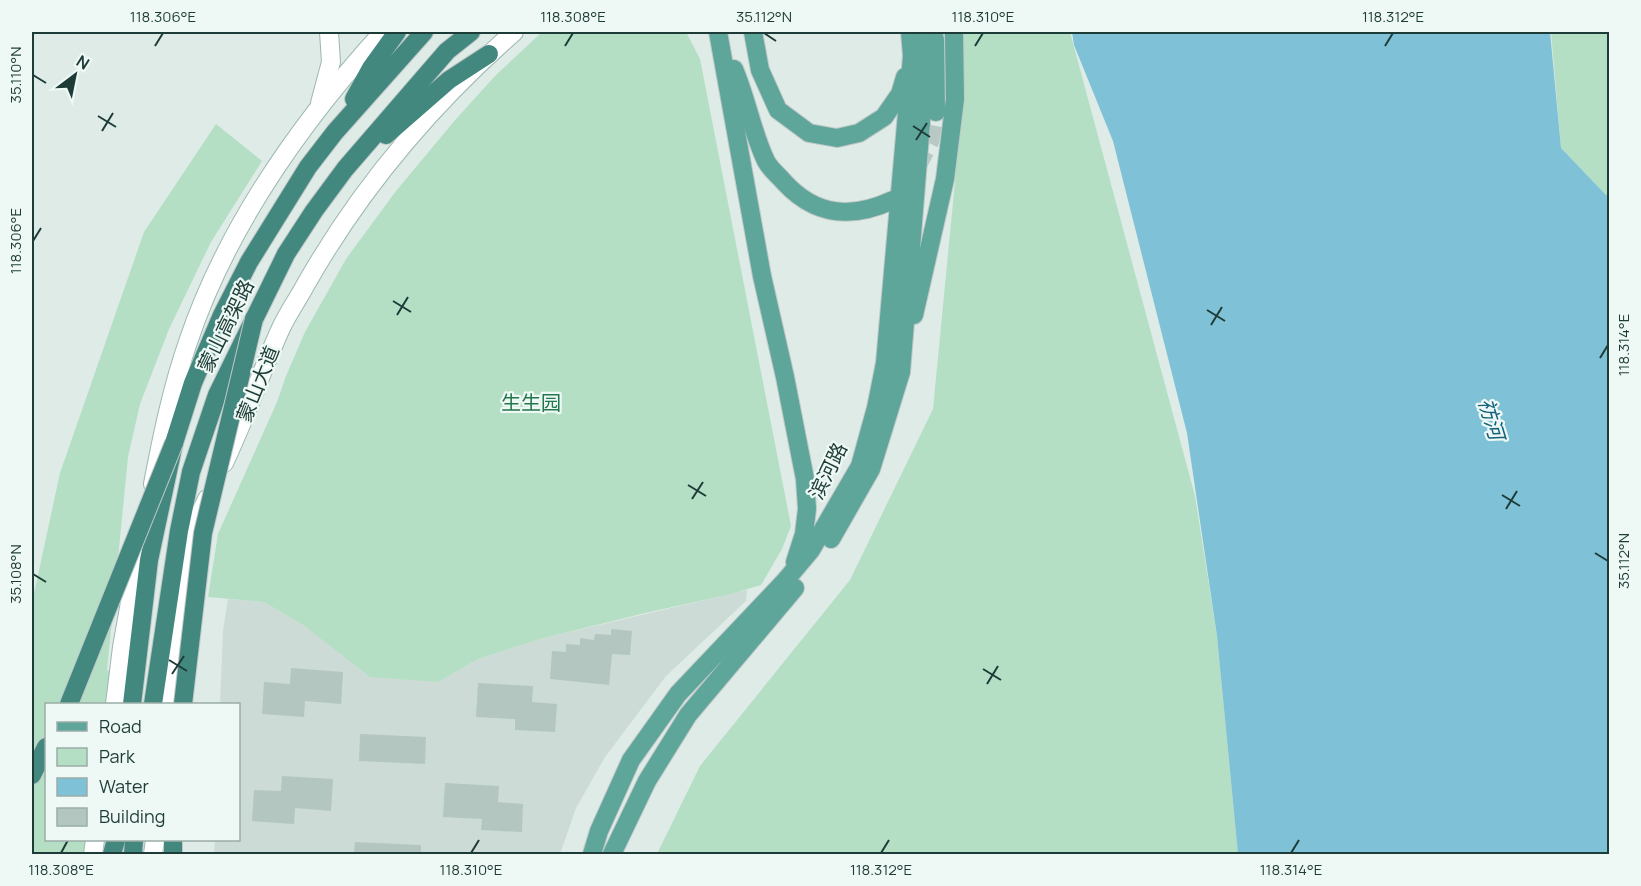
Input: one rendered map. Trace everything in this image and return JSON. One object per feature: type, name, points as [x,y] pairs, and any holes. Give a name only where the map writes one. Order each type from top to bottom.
[{"type":"highway","points":[[335,132],[371,68],[397,32]]},
{"type":"highway","name":"蒙山高架路","points":[[132,703],[149,560],[174,443],[222,315],[249,262],[302,176],[335,132],[424,32]]},
{"type":"highway","name":"蒙山高架路","points":[[153,703],[179,531],[191,472],[217,395],[286,254],[314,211],[349,165],[447,51],[471,32]]},
{"type":"highway","points":[[349,165],[449,81],[489,54]]},
{"type":"highway","points":[[183,703],[203,533],[254,319]]},
{"type":"highway","points":[[70,703],[174,443]]},
{"type":"highway","points":[[32,754],[45,736]]},
{"type":"highway","points":[[32,775],[45,749]]},
{"type":"main road","points":[[318,111],[331,62],[329,32]]},
{"type":"main road","points":[[115,703],[122,647],[139,551],[163,434],[188,342],[214,276],[243,220],[286,152],[383,32]]},
{"type":"main road","name":"蒙山大道","points":[[167,703],[175,633],[192,531],[244,420],[282,328],[330,242],[371,183],[440,104],[514,32]]},
{"type":"main road","points":[[718,32],[738,79],[767,163],[794,192],[823,209],[842,214],[864,211],[893,200]]},
{"type":"main road","points":[[718,32],[762,276],[805,479],[807,509],[804,534],[798,555],[785,581]]},
{"type":"main road","points":[[753,32],[760,70],[778,110],[809,133],[837,138],[859,133],[884,117],[900,94],[912,56]]},
{"type":"main road","name":"滨河路","points":[[592,855],[599,831],[631,760],[678,694],[785,581],[811,550],[860,466],[876,408],[885,363],[912,56],[910,32]]},
{"type":"main road","name":"滨河路","points":[[612,855],[647,781],[688,715],[820,556],[871,469],[901,372],[921,123],[925,32]]},
{"type":"main road","points":[[935,32],[936,112]]},
{"type":"main road","points":[[901,372],[945,180],[955,99],[954,32]]},
{"type":"shaded area","points":[[747,590],[746,601],[666,676],[605,757],[576,808],[560,854],[214,854],[215,841],[240,841],[240,703],[220,703],[223,631],[228,599],[264,602],[306,627],[438,682],[478,659],[540,639]]},
{"type":"green space","name":"生生园","points":[[542,32],[686,32],[700,59],[791,526],[782,549],[761,585],[540,639],[478,659],[438,682],[370,677],[306,627],[264,602],[208,597],[218,534],[277,402],[305,332],[346,259],[396,191],[456,119],[496,75]]},
{"type":"green space","points":[[960,32],[1070,32],[1195,496],[1217,636],[1238,854],[657,854],[700,766],[850,580],[933,409],[955,182],[962,40]]},
{"type":"green space","points":[[1551,32],[1609,32],[1609,196],[1561,148]]},
{"type":"green space","points":[[216,124],[262,161],[211,242],[169,329],[140,404],[128,457],[107,670],[112,674],[107,703],[45,703],[45,841],[88,841],[85,854],[32,854],[32,597],[60,473],[144,232]]},
{"type":"water","name":"祊河","points":[[1072,32],[1550,32],[1561,148],[1609,196],[1609,854],[1238,854],[1217,636],[1187,433],[1113,141],[1074,45]]},
{"type":"building","points":[[611,629],[632,631],[630,655],[612,654],[609,685],[550,679],[552,651],[566,652],[566,644],[580,645],[580,638],[594,640],[595,634],[611,635]]},
{"type":"building","points":[[291,668],[343,672],[341,704],[305,701],[304,717],[262,714],[264,682],[290,684]]},
{"type":"building","points":[[478,683],[533,686],[532,702],[557,704],[555,732],[515,730],[515,719],[476,717]]},
{"type":"building","points":[[360,734],[426,737],[425,764],[359,761]]},
{"type":"building","points":[[282,776],[333,779],[331,811],[295,808],[294,824],[252,821],[254,790],[281,791]]},
{"type":"building","points":[[445,783],[499,786],[498,802],[523,804],[522,832],[481,830],[482,819],[443,817]]},
{"type":"building","points":[[355,842],[421,845],[421,855],[354,855]]},
{"type":"tunnel","points":[[917,167],[930,142],[936,112]]}]
